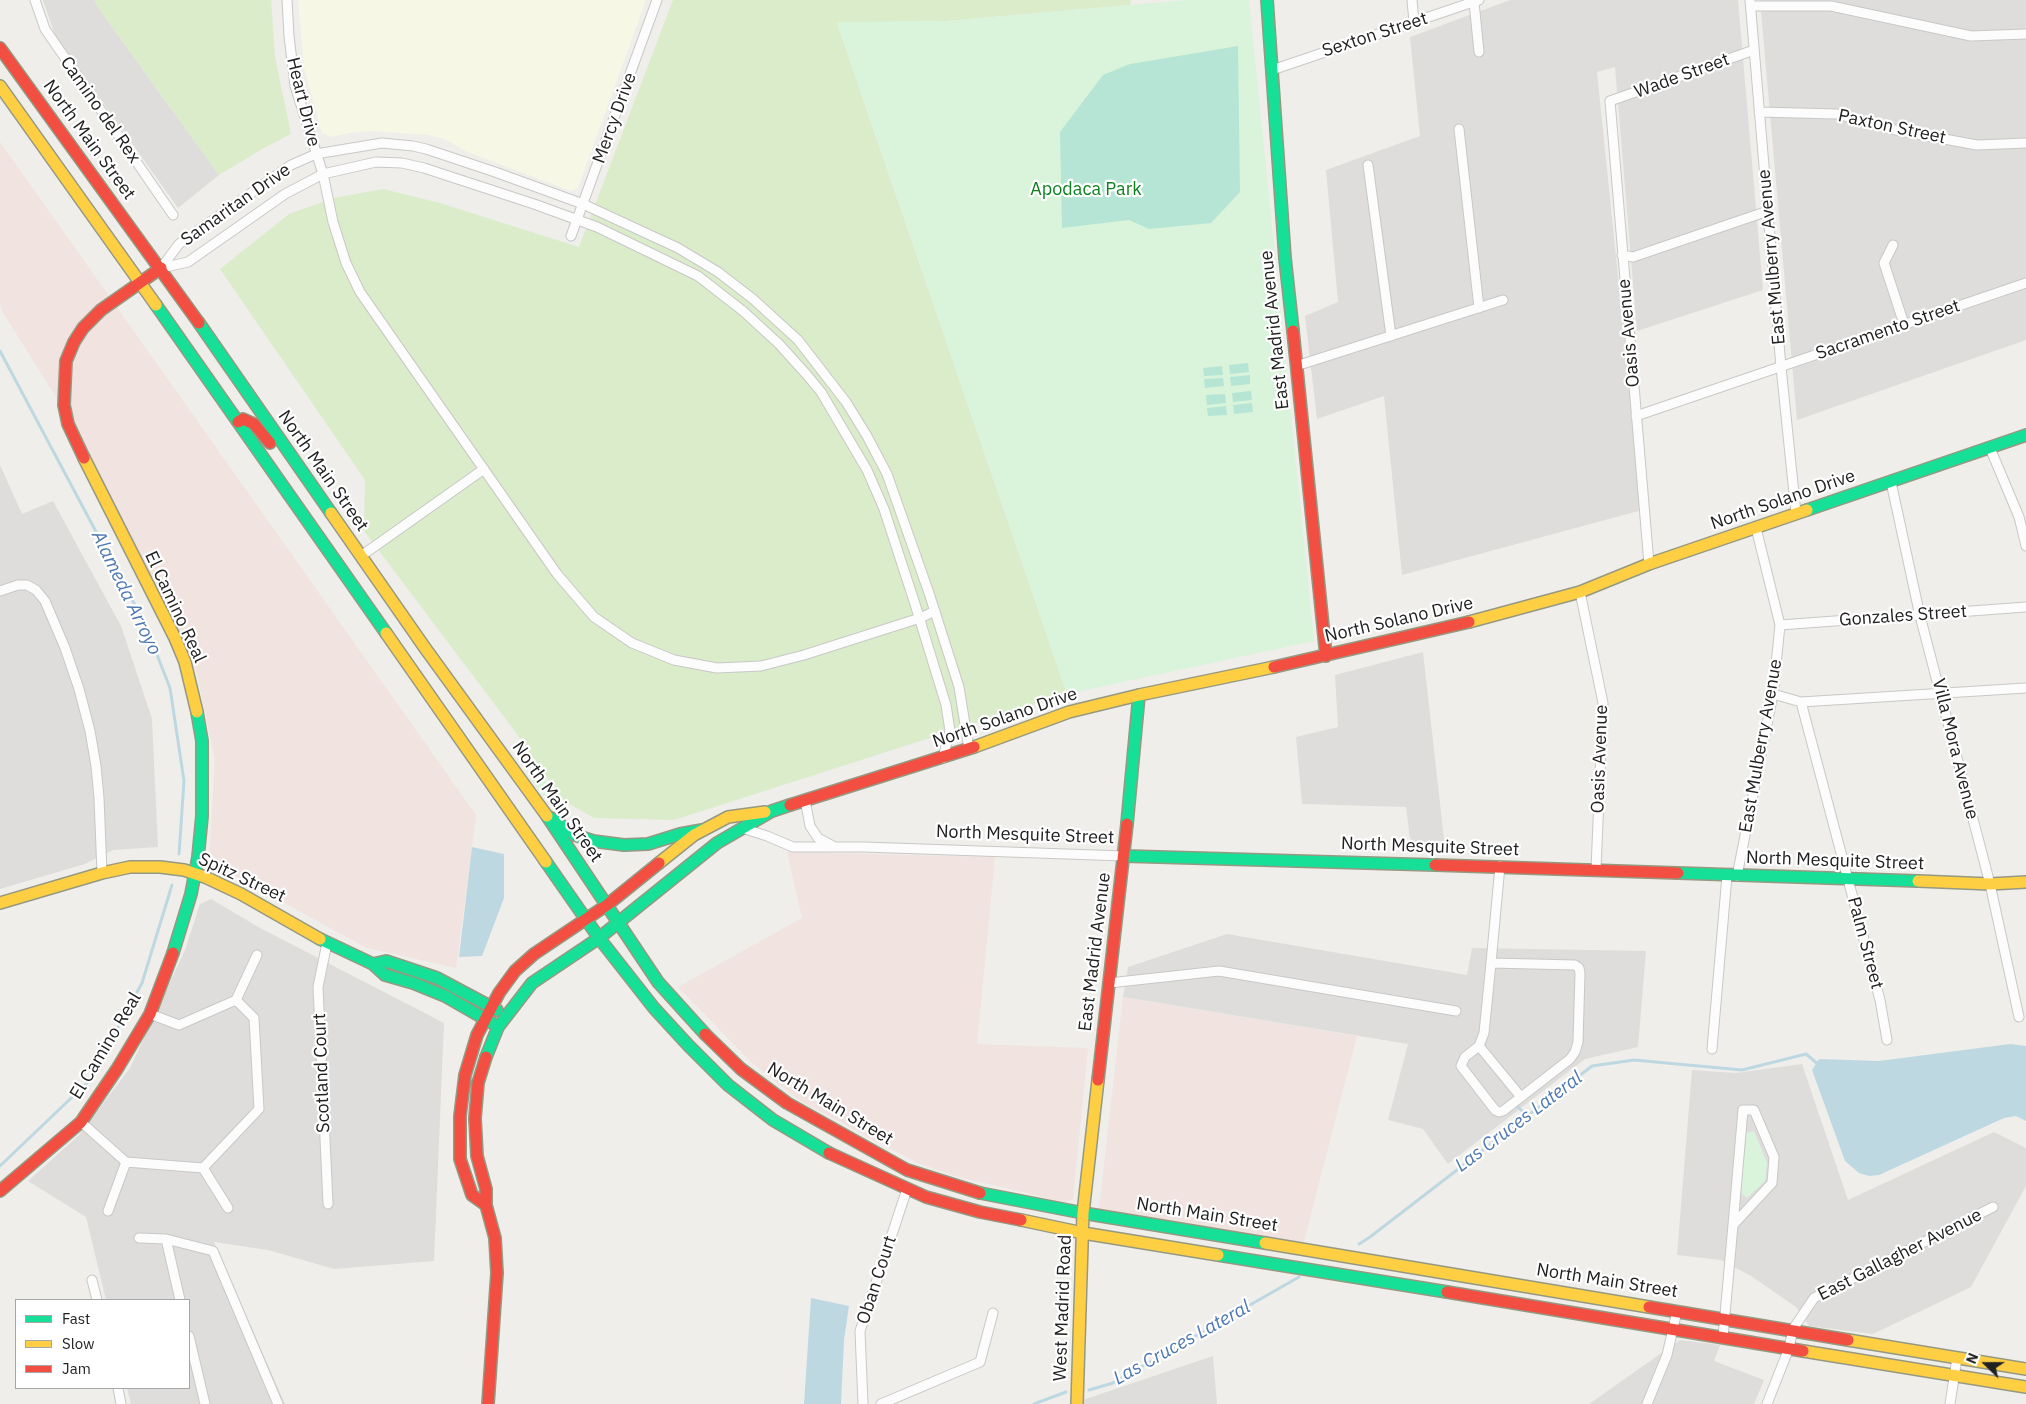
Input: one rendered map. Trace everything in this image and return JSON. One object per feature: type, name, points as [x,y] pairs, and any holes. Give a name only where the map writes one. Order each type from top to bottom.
[{"type":"main road","name":"East Madrid Avenue","points":[[1266,0],[1285,258],[1326,656]]},
{"type":"main road","name":"North Main Street","points":[[0,48],[161,268],[361,556],[545,814],[658,982],[700,1031],[741,1069],[787,1103],[907,1170],[984,1194],[1082,1213],[2026,1369]]},
{"type":"main road","name":"North Main Street","points":[[0,86],[140,282],[600,938],[654,1008],[728,1085],[773,1120],[822,1150],[907,1189],[926,1197],[980,1212],[1084,1233],[2026,1387]]},
{"type":"main road","name":"El Camino Real","points":[[0,1191],[81,1122],[117,1069],[150,1014],[179,935],[195,874],[201,836],[203,796],[202,741],[195,701],[184,662],[174,638],[68,424],[64,404],[66,361],[74,342],[83,328],[101,310],[161,268]]},
{"type":"main road","points":[[238,422],[243,419],[254,424],[260,429],[288,469],[304,474]]},
{"type":"main road","name":"North Solano Drive","points":[[486,1205],[472,1195],[460,1159],[460,1116],[464,1075],[477,1035],[492,1007],[515,971],[534,954],[607,905],[694,835],[728,817],[772,811],[943,758],[1069,712],[1139,695],[1326,656],[1462,624],[1580,592],[1649,564],[2026,435]]},
{"type":"main road","name":"East Madrid Avenue","points":[[1082,1213],[1124,856],[1139,695]]},
{"type":"main road","name":"North Solano Drive","points":[[488,1404],[497,1273],[495,1238],[486,1205],[486,1189],[477,1156],[475,1118],[478,1083],[488,1049],[498,1027],[532,983],[600,938],[717,843],[772,811]]},
{"type":"main road","points":[[545,814],[575,834],[593,841],[624,845],[648,844],[680,834],[702,830]]},
{"type":"main road","name":"North Mesquite Street","points":[[1124,856],[1596,869],[1732,876],[1847,878],[1990,884],[2026,882]]},
{"type":"main road","name":"Spitz Street","points":[[0,903],[102,873],[130,867],[160,867],[184,870],[206,877],[241,894],[327,943],[373,964],[385,974],[445,996],[498,1027]]},
{"type":"main road","name":"Spitz Street","points":[[373,964],[386,961],[438,978],[507,1014]]},
{"type":"main road","points":[[907,1170],[907,1189]]},
{"type":"main road","name":"West Madrid Road","points":[[1077,1404],[1084,1233],[1082,1213]]},
{"type":"main road","points":[[1246,1259],[1250,1240]]},
{"type":"street","name":"Camino del Rex","points":[[35,0],[49,36],[173,215]]},
{"type":"street","name":"Heart Drive","points":[[287,0],[295,86],[323,174],[333,222],[346,263],[360,292],[557,574],[594,617],[632,643],[674,660],[717,668],[760,666],[804,655],[920,618],[935,611]]},
{"type":"street","name":"Mercy Drive","points":[[571,236],[657,0]]},
{"type":"street","points":[[1412,0],[1414,22]]},
{"type":"street","name":"Sexton Street","points":[[1272,70],[1477,1]]},
{"type":"street","points":[[1477,1],[1478,52]]},
{"type":"street","points":[[1751,3],[1831,6],[1971,36],[2026,34]]},
{"type":"street","name":"East Mulberry Avenue","points":[[1751,3],[1781,367],[1796,513]]},
{"type":"street","name":"Wade Street","points":[[1610,102],[1754,50]]},
{"type":"street","name":"Oasis Avenue","points":[[1610,102],[1649,564]]},
{"type":"street","name":"Paxton Street","points":[[1759,112],[1837,114],[1895,130],[1977,145],[2026,143]]},
{"type":"street","points":[[1459,129],[1479,308]]},
{"type":"street","name":"Samaritan Drive","points":[[161,268],[178,244],[291,165],[316,154],[382,143],[413,146],[495,172],[584,204],[678,248],[718,272],[798,340],[846,402],[887,474],[907,527],[959,687],[969,749]]},
{"type":"street","name":"Samaritan Drive","points":[[161,268],[188,262],[285,194],[323,174],[376,162],[424,168],[489,188],[578,220],[642,248],[698,276],[780,344],[821,392],[867,470],[884,509],[938,678],[948,721],[948,740],[943,758]]},
{"type":"street","points":[[1368,164],[1391,336]]},
{"type":"street","points":[[1622,255],[1633,257],[1768,211]]},
{"type":"street","points":[[1893,245],[1884,263],[1904,324]]},
{"type":"street","name":"Sacramento Street","points":[[1636,416],[2026,283]]},
{"type":"street","points":[[728,299],[737,287]]},
{"type":"street","points":[[1296,366],[1503,300]]},
{"type":"street","points":[[832,410],[846,402]]},
{"type":"street","points":[[1990,448],[2022,516],[2026,546]]},
{"type":"street","points":[[361,556],[484,469]]},
{"type":"street","name":"Villa Mora Avenue","points":[[1891,482],[1920,616],[1990,884],[2019,1017]]},
{"type":"street","name":"East Mulberry Avenue","points":[[1712,1050],[1732,876],[1773,694],[1780,625],[1756,528]]},
{"type":"street","points":[[0,591],[18,585],[28,585],[36,590],[45,601],[65,648],[90,731],[96,766],[102,873]]},
{"type":"street","name":"Oasis Avenue","points":[[1580,592],[1603,703],[1596,869]]},
{"type":"street","name":"Gonzales Street","points":[[1780,625],[2026,607]]},
{"type":"street","points":[[1773,694],[1801,702],[2026,688]]},
{"type":"street","name":"Palm Street","points":[[1801,702],[1880,1000],[1887,1040]]},
{"type":"street","points":[[805,800],[810,826],[818,838],[833,846]]},
{"type":"street","name":"North Mesquite Street","points":[[742,828],[793,847],[833,846],[1124,856]]},
{"type":"street","points":[[1491,963],[1575,965],[1579,968],[1577,1048],[1570,1059],[1502,1111],[1494,1110],[1461,1066],[1465,1057],[1479,1046],[1484,1033],[1500,866]]},
{"type":"street","name":"Scotland Court","points":[[327,943],[318,987],[328,1204]]},
{"type":"street","points":[[150,1014],[179,1025],[236,1000],[257,956]]},
{"type":"street","points":[[1109,983],[1219,971],[1456,1011]]},
{"type":"street","points":[[202,1168],[259,1109],[254,1018],[236,1000]]},
{"type":"street","points":[[1479,1046],[1521,1097]]},
{"type":"street","points":[[1723,1337],[1743,1110],[1754,1110],[1774,1157],[1772,1183],[1733,1225]]},
{"type":"street","points":[[81,1122],[126,1162],[202,1168]]},
{"type":"street","points":[[108,1211],[126,1162]]},
{"type":"street","points":[[202,1168],[228,1208]]},
{"type":"street","name":"Oban Court","points":[[863,1404],[860,1331],[907,1189]]},
{"type":"street","name":"East Gallagher Avenue","points":[[1793,1329],[1814,1298],[1993,1207]]},
{"type":"street","points":[[139,1238],[166,1239],[213,1251],[278,1404]]},
{"type":"street","points":[[166,1239],[180,1299]]},
{"type":"street","points":[[92,1280],[97,1299]]},
{"type":"street","points":[[1647,1404],[1667,1356],[1677,1311]]},
{"type":"street","points":[[881,1404],[980,1362],[993,1313]]},
{"type":"street","points":[[1766,1404],[1789,1348],[1793,1329]]},
{"type":"street","points":[[190,1340],[205,1404]]},
{"type":"street","points":[[1950,1404],[1957,1358]]},
{"type":"street","points":[[118,1389],[121,1404]]},
{"type":"shaded area","points":[[43,0],[95,0],[97,6],[219,175],[178,208],[55,35]]},
{"type":"shaded area","points":[[298,0],[646,0],[578,188],[571,191],[470,153],[444,139],[428,135],[370,131],[332,137],[322,133],[304,68]]},
{"type":"shaded area","points":[[1510,0],[1738,0],[1763,290],[1637,331],[1615,67],[1597,72],[1642,510],[1402,575],[1384,396],[1317,419],[1305,316],[1338,302],[1326,170],[1420,136],[1410,37]]},
{"type":"shaded area","points":[[1760,0],[2026,0],[2026,340],[1797,420]]},
{"type":"shaded area","points":[[0,142],[476,815],[456,968],[367,948],[209,862],[215,760],[196,670],[78,432],[2,311],[0,304]]},
{"type":"shaded area","points":[[0,465],[22,514],[53,501],[121,626],[152,719],[158,847],[113,850],[85,864],[0,889]]},
{"type":"shaded area","points":[[1423,652],[1445,848],[1411,847],[1406,807],[1302,804],[1296,737],[1338,727],[1335,675]]},
{"type":"shaded area","points":[[787,852],[995,857],[977,1044],[1088,1048],[1073,1199],[1064,1202],[955,1176],[918,1163],[802,1102],[751,1062],[678,987],[802,918]]},
{"type":"shaded area","points":[[211,899],[260,928],[444,1023],[434,1261],[334,1269],[268,1250],[214,1242],[285,1404],[131,1404],[127,1389],[190,1389],[190,1299],[106,1299],[86,1217],[28,1181],[78,1136],[130,1068],[185,950],[200,904]]},
{"type":"shaded area","points":[[1227,934],[1467,975],[1472,948],[1646,951],[1638,1047],[1585,1059],[1448,1164],[1423,1129],[1388,1120],[1408,1044],[1123,997],[1128,967]]},
{"type":"shaded area","points":[[1123,997],[1357,1036],[1303,1245],[1099,1210]]},
{"type":"shaded area","points":[[1802,1064],[1848,1200],[1994,1132],[2026,1148],[2026,1186],[1971,1287],[1873,1334],[1809,1326],[1796,1307],[1751,1276],[1721,1260],[1677,1255],[1692,1070],[1736,1073]]},
{"type":"shaded area","points":[[1680,1340],[1720,1345],[1714,1361],[1764,1380],[1754,1404],[1589,1404]]},
{"type":"shaded area","points":[[1213,1356],[1217,1404],[1071,1404]]},
{"type":"green space","points":[[95,0],[271,0],[275,57],[291,134],[219,175],[97,6]]},
{"type":"green space","points":[[673,0],[1131,0],[1130,5],[946,21],[837,23],[1067,694],[674,820],[594,818],[562,800],[514,730],[364,531],[365,480],[220,269],[289,214],[334,198],[383,189],[440,203],[579,247]]},
{"type":"green space","name":"Apodaca Park","points":[[1188,0],[1249,0],[1314,641],[1067,694],[837,22],[946,21]]},
{"type":"green space","points":[[1238,46],[1240,192],[1211,223],[1149,229],[1129,220],[1062,228],[1060,132],[1103,75],[1130,64]]},
{"type":"green space","points":[[1248,363],[1249,372],[1230,374],[1229,365]]},
{"type":"green space","points":[[1222,366],[1223,375],[1204,376],[1203,368]]},
{"type":"green space","points":[[1250,375],[1250,384],[1231,386],[1230,377]]},
{"type":"green space","points":[[1223,378],[1224,386],[1205,388],[1204,379]]},
{"type":"green space","points":[[1251,391],[1252,400],[1233,402],[1232,393]]},
{"type":"green space","points":[[1225,394],[1226,403],[1207,405],[1206,395]]},
{"type":"green space","points":[[1252,403],[1253,412],[1234,414],[1233,405]]},
{"type":"green space","points":[[1226,406],[1227,415],[1208,416],[1207,408]]},
{"type":"green space","points":[[538,772],[565,805],[557,812],[530,779]]},
{"type":"green space","points":[[1754,1131],[1767,1163],[1765,1181],[1747,1198],[1741,1193],[1746,1133]]},
{"type":"water","points":[[472,847],[504,854],[504,898],[482,956],[459,957]]},
{"type":"water","points":[[2010,1044],[2026,1046],[2026,1121],[2016,1116],[2004,1118],[1879,1175],[1869,1176],[1859,1173],[1845,1161],[1812,1070],[1819,1059],[1879,1061]]},
{"type":"water","points":[[811,1298],[849,1306],[844,1340],[841,1404],[804,1404]]},
{"type":"waterway","name":"Alameda Arroyo","points":[[0,351],[145,624],[170,688],[184,781],[179,854]]},
{"type":"waterway","name":"Alameda Arroyo","points":[[0,1166],[89,1081],[142,983],[172,885]]},
{"type":"waterway","name":"Las Cruces Lateral","points":[[1359,1244],[1592,1066],[1634,1060],[1742,1070],[1806,1054],[1819,1065]]},
{"type":"waterway","points":[[1516,1105],[1522,1111]]},
{"type":"waterway","name":"Las Cruces Lateral","points":[[1089,1390],[1113,1383],[1299,1277]]},
{"type":"waterway","name":"Las Cruces Lateral","points":[[1034,1404],[1066,1392]]},
{"type":"traffic: fast","points":[[1267,0],[1285,258],[1293,331]]},
{"type":"traffic: fast","points":[[156,305],[386,633]]},
{"type":"traffic: fast","points":[[199,323],[331,513]]},
{"type":"traffic: fast","points":[[1807,510],[2026,435]]},
{"type":"traffic: fast","points":[[1127,824],[1139,695]]},
{"type":"traffic: fast","points":[[173,953],[191,894],[198,857],[202,816],[202,741],[197,712]]},
{"type":"traffic: fast","points":[[486,1057],[498,1027],[532,983],[599,938],[717,843],[772,811],[790,805]]},
{"type":"traffic: fast","points":[[547,816],[658,982],[705,1034]]},
{"type":"traffic: fast","points":[[551,818],[575,835],[593,841],[624,845],[648,844],[680,834],[702,830]]},
{"type":"traffic: fast","points":[[1124,856],[1435,865]]},
{"type":"traffic: fast","points":[[546,862],[599,938],[654,1008],[688,1045],[728,1085],[773,1120],[829,1153]]},
{"type":"traffic: fast","points":[[1678,873],[1918,881]]},
{"type":"traffic: fast","points":[[320,939],[373,964],[385,975],[413,983],[445,996],[492,1023]]},
{"type":"traffic: fast","points":[[373,964],[386,961],[437,978],[497,1010]]},
{"type":"traffic: fast","points":[[980,1193],[1083,1213],[1265,1243]]},
{"type":"traffic: fast","points":[[1218,1255],[1447,1292]]},
{"type":"traffic: slow","points":[[0,86],[156,305]]},
{"type":"traffic: slow","points":[[84,458],[175,638],[185,662],[197,712]]},
{"type":"traffic: slow","points":[[1469,622],[1580,592],[1649,564],[1807,510]]},
{"type":"traffic: slow","points":[[331,513],[425,648],[547,816]]},
{"type":"traffic: slow","points":[[386,633],[546,862]]},
{"type":"traffic: slow","points":[[974,747],[1069,712],[1139,695],[1274,667]]},
{"type":"traffic: slow","points":[[659,863],[694,835],[728,817],[765,812]]},
{"type":"traffic: slow","points":[[0,903],[102,873],[130,867],[160,867],[184,870],[205,877],[241,894],[320,939]]},
{"type":"traffic: slow","points":[[1918,881],[1990,884],[2026,882]]},
{"type":"traffic: slow","points":[[1077,1404],[1083,1213],[1098,1080]]},
{"type":"traffic: slow","points":[[1021,1220],[1083,1233],[1218,1255]]},
{"type":"traffic: slow","points":[[1265,1243],[1649,1307]]},
{"type":"traffic: slow","points":[[1848,1340],[2026,1369]]},
{"type":"traffic: slow","points":[[1803,1351],[2026,1387]]},
{"type":"traffic: jam","points":[[0,48],[199,323]]},
{"type":"traffic: jam","points":[[84,458],[68,424],[64,405],[66,361],[74,342],[83,328],[101,310],[161,268]]},
{"type":"traffic: jam","points":[[1293,331],[1326,656]]},
{"type":"traffic: jam","points":[[238,422],[243,419],[254,424],[270,443]]},
{"type":"traffic: jam","points":[[1274,667],[1469,622]]},
{"type":"traffic: jam","points":[[790,805],[974,747]]},
{"type":"traffic: jam","points":[[1098,1080],[1127,824]]},
{"type":"traffic: jam","points":[[486,1205],[472,1195],[460,1159],[460,1116],[465,1075],[477,1035],[499,993],[515,971],[534,954],[607,905],[659,863]]},
{"type":"traffic: jam","points":[[1435,865],[1678,873]]},
{"type":"traffic: jam","points":[[0,1191],[81,1122],[117,1069],[150,1014],[173,953]]},
{"type":"traffic: jam","points":[[705,1034],[741,1069],[787,1103],[907,1170],[980,1193]]},
{"type":"traffic: jam","points":[[486,1057],[478,1083],[475,1118],[477,1156],[486,1189],[486,1205],[495,1238],[497,1273],[488,1404]]},
{"type":"traffic: jam","points":[[829,1153],[926,1197],[980,1212],[1021,1220]]},
{"type":"traffic: jam","points":[[1447,1292],[1803,1351]]},
{"type":"traffic: jam","points":[[1649,1307],[1848,1340]]}]
